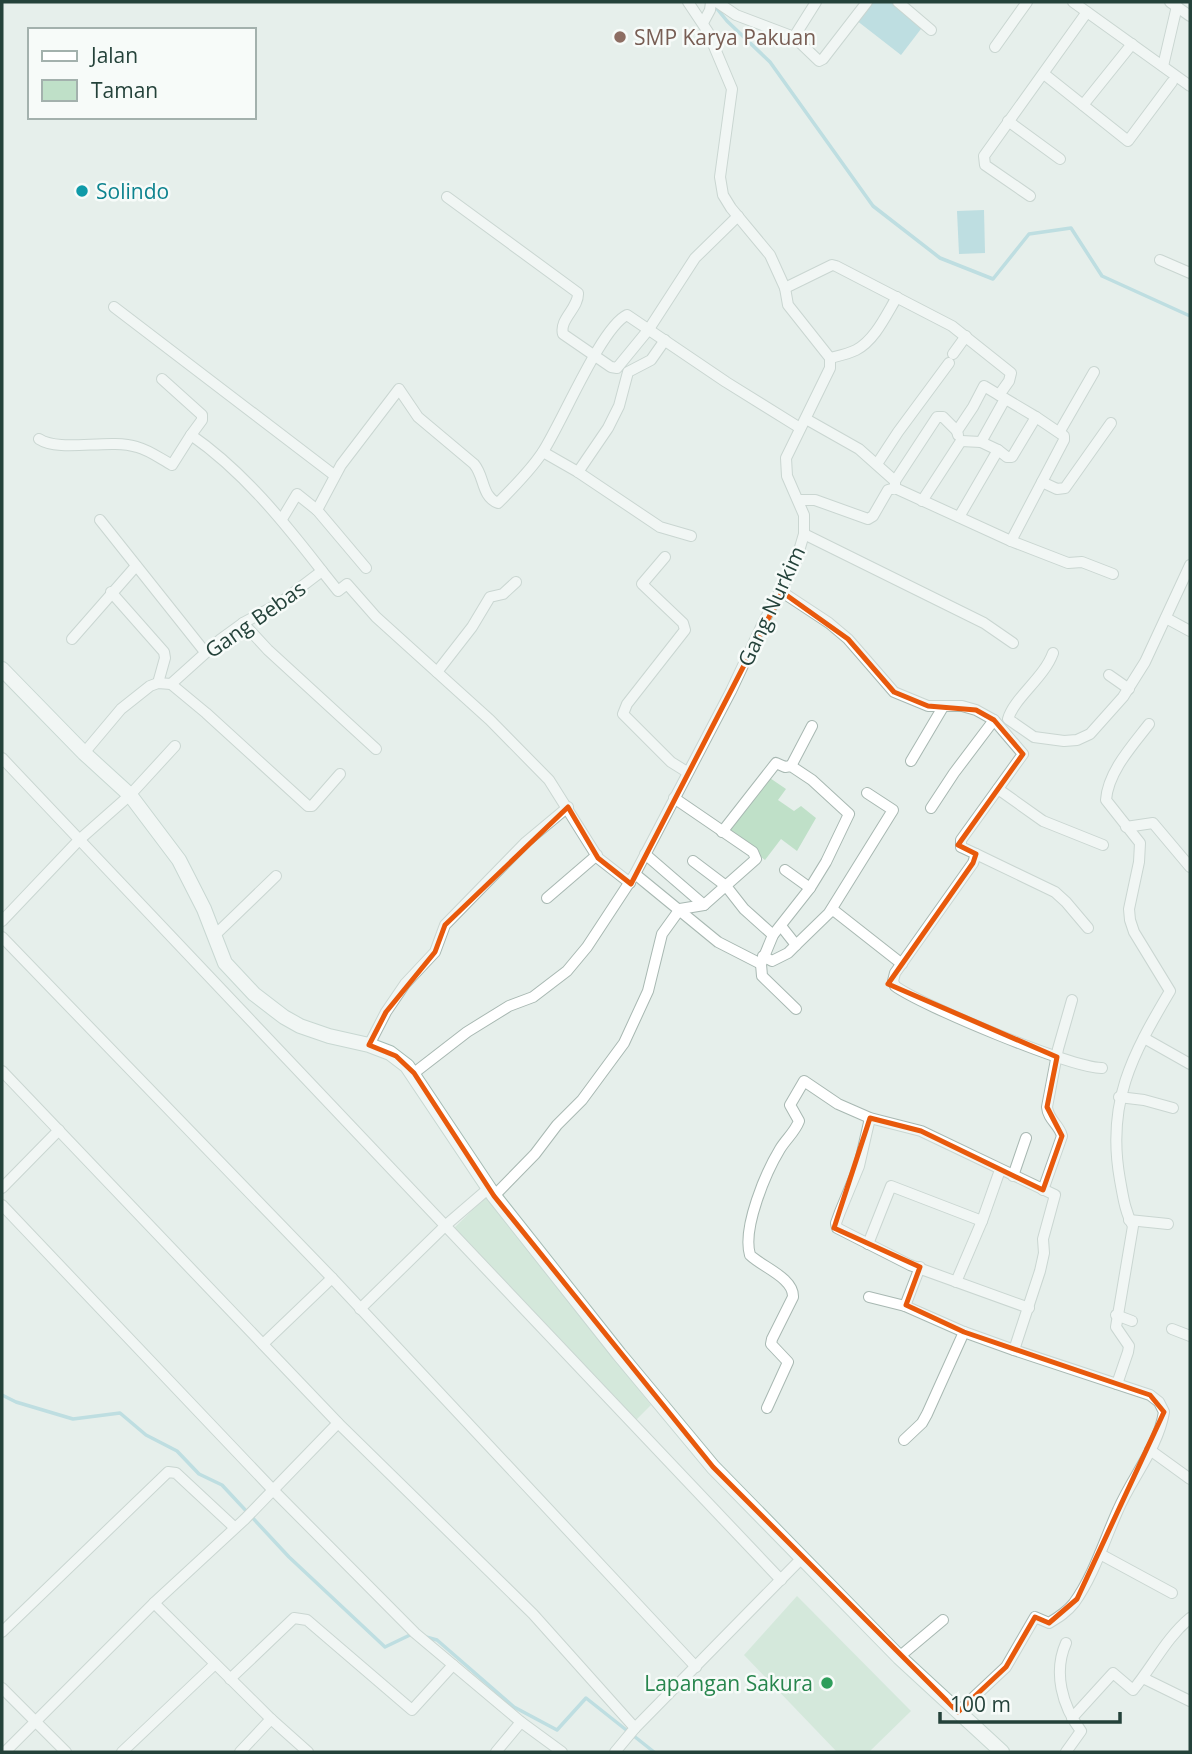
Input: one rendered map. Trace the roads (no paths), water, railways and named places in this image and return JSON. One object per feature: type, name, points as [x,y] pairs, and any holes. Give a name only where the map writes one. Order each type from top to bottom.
[{"type":"main road","points":[[2,669],[84,753],[130,795],[179,860],[215,935],[225,963],[274,1011],[300,1026],[369,1045],[396,1056],[414,1073],[492,1192],[619,1354],[713,1467],[800,1559],[899,1657],[1002,1752]]},
{"type":"street","points":[[688,2],[703,23],[732,89],[720,177],[727,202],[770,255],[785,288],[788,305],[830,358],[863,345],[880,327],[897,298]]},
{"type":"street","points":[[794,37],[816,2]]},
{"type":"street","points":[[703,23],[713,5],[794,37],[818,60],[823,59],[867,2]]},
{"type":"street","points":[[898,2],[931,30]]},
{"type":"street","points":[[995,47],[1027,2]]},
{"type":"street","points":[[1073,2],[1190,86]]},
{"type":"street","points":[[1163,66],[1174,4],[1190,16]]},
{"type":"street","points":[[1030,196],[985,165],[983,160],[1087,12]]},
{"type":"street","points":[[1083,105],[1132,44]]},
{"type":"street","points":[[1044,74],[1128,141],[1172,82]]},
{"type":"street","points":[[1008,121],[1060,159]]},
{"type":"street","points":[[447,197],[578,293],[578,299],[561,330],[567,338],[611,367],[620,367],[649,329],[695,258],[738,216]]},
{"type":"street","points":[[1160,260],[1190,272]]},
{"type":"street","points":[[785,288],[832,265],[966,336],[1011,373],[981,442]]},
{"type":"street","points":[[114,307],[334,475]]},
{"type":"street","points":[[317,510],[334,475],[399,389],[418,417],[474,464],[486,495],[496,503],[509,493],[543,452],[593,355],[623,316],[631,316],[726,382],[803,424],[845,440],[877,464],[895,485],[922,501],[1068,563],[1082,562],[1113,574]]},
{"type":"street","points":[[877,464],[966,336]]},
{"type":"street","points":[[578,472],[608,428],[628,372],[651,360],[665,340]]},
{"type":"street","name":"Gang Nurkim","points":[[414,1073],[467,1032],[509,1006],[533,997],[567,971],[587,947],[633,878],[732,691],[763,623],[782,592],[796,561],[804,534],[804,515],[787,476],[785,463],[830,368],[830,358]]},
{"type":"street","points":[[1060,431],[1094,372]]},
{"type":"street","points":[[38,439],[54,446],[111,444],[137,447],[172,465],[202,420],[202,415],[162,379]]},
{"type":"street","points":[[922,501],[984,386],[1060,431],[1064,436],[1063,445],[1011,541]]},
{"type":"street","points":[[799,500],[815,500],[868,519],[873,516],[888,490],[895,485],[937,417],[943,417],[959,436],[981,442],[1007,457],[1012,457],[1036,417]]},
{"type":"street","points":[[1042,482],[1056,489],[1067,486],[1111,423]]},
{"type":"street","points":[[191,435],[231,468],[282,519],[322,571]]},
{"type":"street","points":[[959,517],[998,450]]},
{"type":"street","points":[[543,452],[660,527],[691,536]]},
{"type":"street","points":[[282,519],[297,494],[317,510],[366,568]]},
{"type":"street","points":[[100,520],[205,652]]},
{"type":"street","points":[[804,534],[984,622],[1013,643]]},
{"type":"street","points":[[665,557],[642,584],[683,623],[685,630],[627,704],[623,714],[671,762],[687,772]]},
{"type":"street","points":[[1053,653],[1040,677],[1009,714],[1008,719],[1034,737],[1077,740],[1090,734],[1129,689],[1156,642],[1190,565]]},
{"type":"street","points":[[72,639],[136,566]]},
{"type":"street","name":"Gang Bebas","points":[[171,684],[205,652],[243,623],[281,603],[322,571],[338,591],[347,584],[376,617],[437,672]]},
{"type":"street","points":[[516,582],[503,594],[490,597],[466,636],[437,672],[550,780],[600,861],[633,878],[680,909],[718,942],[762,960],[772,961],[796,945],[832,909],[893,810],[867,793]]},
{"type":"street","points":[[111,592],[164,652],[165,658],[158,683]]},
{"type":"street","points":[[782,592],[848,639],[890,689],[920,704],[962,706],[976,710],[994,720],[1023,754]]},
{"type":"street","points":[[1166,618],[1190,631]]},
{"type":"street","points":[[243,623],[268,650],[376,749]]},
{"type":"street","points":[[1109,675],[1129,689]]},
{"type":"street","points":[[84,753],[121,709],[149,686],[158,683],[171,684],[308,806],[312,806],[340,774]]},
{"type":"street","points":[[911,761],[943,707]]},
{"type":"street","points":[[931,808],[994,720]]},
{"type":"street","points":[[1117,1384],[1129,1346],[1116,1327],[1116,1315],[1133,1226],[1129,1220],[1119,1173],[1115,1136],[1119,1097],[1144,1038],[1170,991],[1134,932],[1130,920],[1131,892],[1140,853],[1137,838],[1106,800],[1107,789],[1127,752],[1149,724]]},
{"type":"street","points":[[722,832],[775,764],[788,768],[791,766],[812,726]]},
{"type":"street","points":[[1034,737],[961,840],[961,847],[1055,892],[1088,928]]},
{"type":"street","points":[[2,921],[79,839],[130,795],[175,746]]},
{"type":"street","points":[[2,758],[781,1580]]},
{"type":"street","points":[[791,766],[820,787],[849,814],[826,862],[810,888],[777,930],[762,960],[762,976],[796,1009]]},
{"type":"street","points":[[998,789],[1043,821],[1103,845]]},
{"type":"street","points":[[360,1308],[446,1225],[492,1192],[535,1154],[557,1125],[582,1100],[624,1043],[648,990],[662,934],[680,909],[704,905],[754,862],[756,855],[674,798]]},
{"type":"street","points":[[369,1045],[386,1012],[405,984],[435,952],[445,925],[526,842],[568,807]]},
{"type":"street","points":[[1126,827],[1153,823],[1190,867]]},
{"type":"street","points":[[645,854],[704,905]]},
{"type":"street","points":[[976,854],[973,863],[893,981],[899,989],[937,1009],[1057,1057],[1093,1068],[1102,1068]]},
{"type":"street","points":[[547,898],[597,855]]},
{"type":"street","points":[[693,861],[726,886],[744,909],[796,945]]},
{"type":"street","points":[[785,870],[810,888]]},
{"type":"street","points":[[215,935],[276,876]]},
{"type":"street","points":[[832,909],[902,964]]},
{"type":"street","points":[[2,937],[332,1278],[683,1650],[696,1667]]},
{"type":"street","points":[[1043,1190],[1062,1136],[1048,1116],[1047,1107],[1072,1000]]},
{"type":"street","points":[[1144,1038],[1190,1064]]},
{"type":"street","points":[[2,1071],[338,1423],[533,1614],[634,1729]]},
{"type":"street","points":[[767,1408],[788,1362],[771,1344],[793,1297],[793,1291],[789,1284],[755,1261],[748,1248],[756,1206],[774,1159],[799,1121],[790,1108],[791,1101],[805,1082],[830,1100],[870,1118],[921,1131],[1056,1197],[1045,1229],[1044,1257],[1014,1350]]},
{"type":"street","points":[[1119,1097],[1173,1108]]},
{"type":"street","points":[[870,1118],[859,1166],[836,1223],[841,1231],[920,1268],[1029,1308]]},
{"type":"street","points":[[2,1188],[59,1130]]},
{"type":"street","points":[[1013,1176],[1026,1138]]},
{"type":"street","points":[[956,1282],[1000,1170]]},
{"type":"street","points":[[868,1244],[891,1186],[982,1221]]},
{"type":"street","points":[[2,1205],[273,1490],[415,1633],[521,1722],[562,1752]]},
{"type":"street","points":[[1129,1220],[1168,1224]]},
{"type":"street","points":[[905,1306],[920,1268]]},
{"type":"street","points":[[263,1344],[332,1278]]},
{"type":"street","points":[[869,1297],[905,1306],[964,1332],[1150,1395],[1159,1402],[1164,1412],[1150,1450],[1119,1507],[1087,1581],[1066,1613],[1049,1623],[1035,1617],[1006,1667],[958,1712]]},
{"type":"street","points":[[1116,1315],[1132,1321]]},
{"type":"street","points":[[1172,1329],[1190,1336]]},
{"type":"street","points":[[904,1440],[922,1423],[927,1414],[964,1332]]},
{"type":"street","points":[[5,1752],[154,1603],[245,1519],[338,1423]]},
{"type":"street","points":[[1150,1450],[1190,1479]]},
{"type":"street","points":[[2,1632],[168,1472],[176,1473],[234,1527]]},
{"type":"street","points":[[1100,1554],[1172,1593]]},
{"type":"street","points":[[615,1752],[634,1729],[800,1559]]},
{"type":"street","points":[[154,1603],[308,1752]]},
{"type":"street","points":[[230,1679],[297,1617],[307,1620],[412,1710],[453,1665]]},
{"type":"street","points":[[1072,1718],[1113,1672],[1133,1689],[1163,1647],[1190,1618]]},
{"type":"street","points":[[899,1657],[943,1620]]},
{"type":"street","points":[[1066,1643],[1059,1662],[1060,1686],[1072,1718],[1081,1731],[1066,1752]]},
{"type":"street","points":[[122,1752],[215,1664]]},
{"type":"street","points":[[1143,1678],[1190,1701]]},
{"type":"street","points":[[2,1688],[66,1752]]},
{"type":"street","points":[[240,1752],[271,1719]]},
{"type":"street","points":[[496,1752],[521,1722]]},
{"type":"water","points":[[870,2],[895,2],[924,25],[901,55],[856,20]]},
{"type":"water","points":[[984,210],[985,253],[959,254],[957,211]]},
{"type":"waterway","points":[[714,5],[770,62],[873,206],[940,258],[993,279],[1029,234],[1071,228],[1102,276],[1190,316]]},
{"type":"waterway","points":[[2,1395],[16,1402],[73,1419],[120,1413],[146,1435],[177,1451],[199,1474],[222,1485],[289,1557],[385,1647],[412,1634]]},
{"type":"waterway","points":[[426,1637],[437,1640],[514,1707],[557,1730],[586,1698],[654,1752]]},
{"type":"place","name":"SMP Karya Pakuan","points":[[620,37]]},
{"type":"place","name":"Solindo","points":[[82,191]]},
{"type":"place","name":"Lapangan Sakura","points":[[827,1683]]}]
